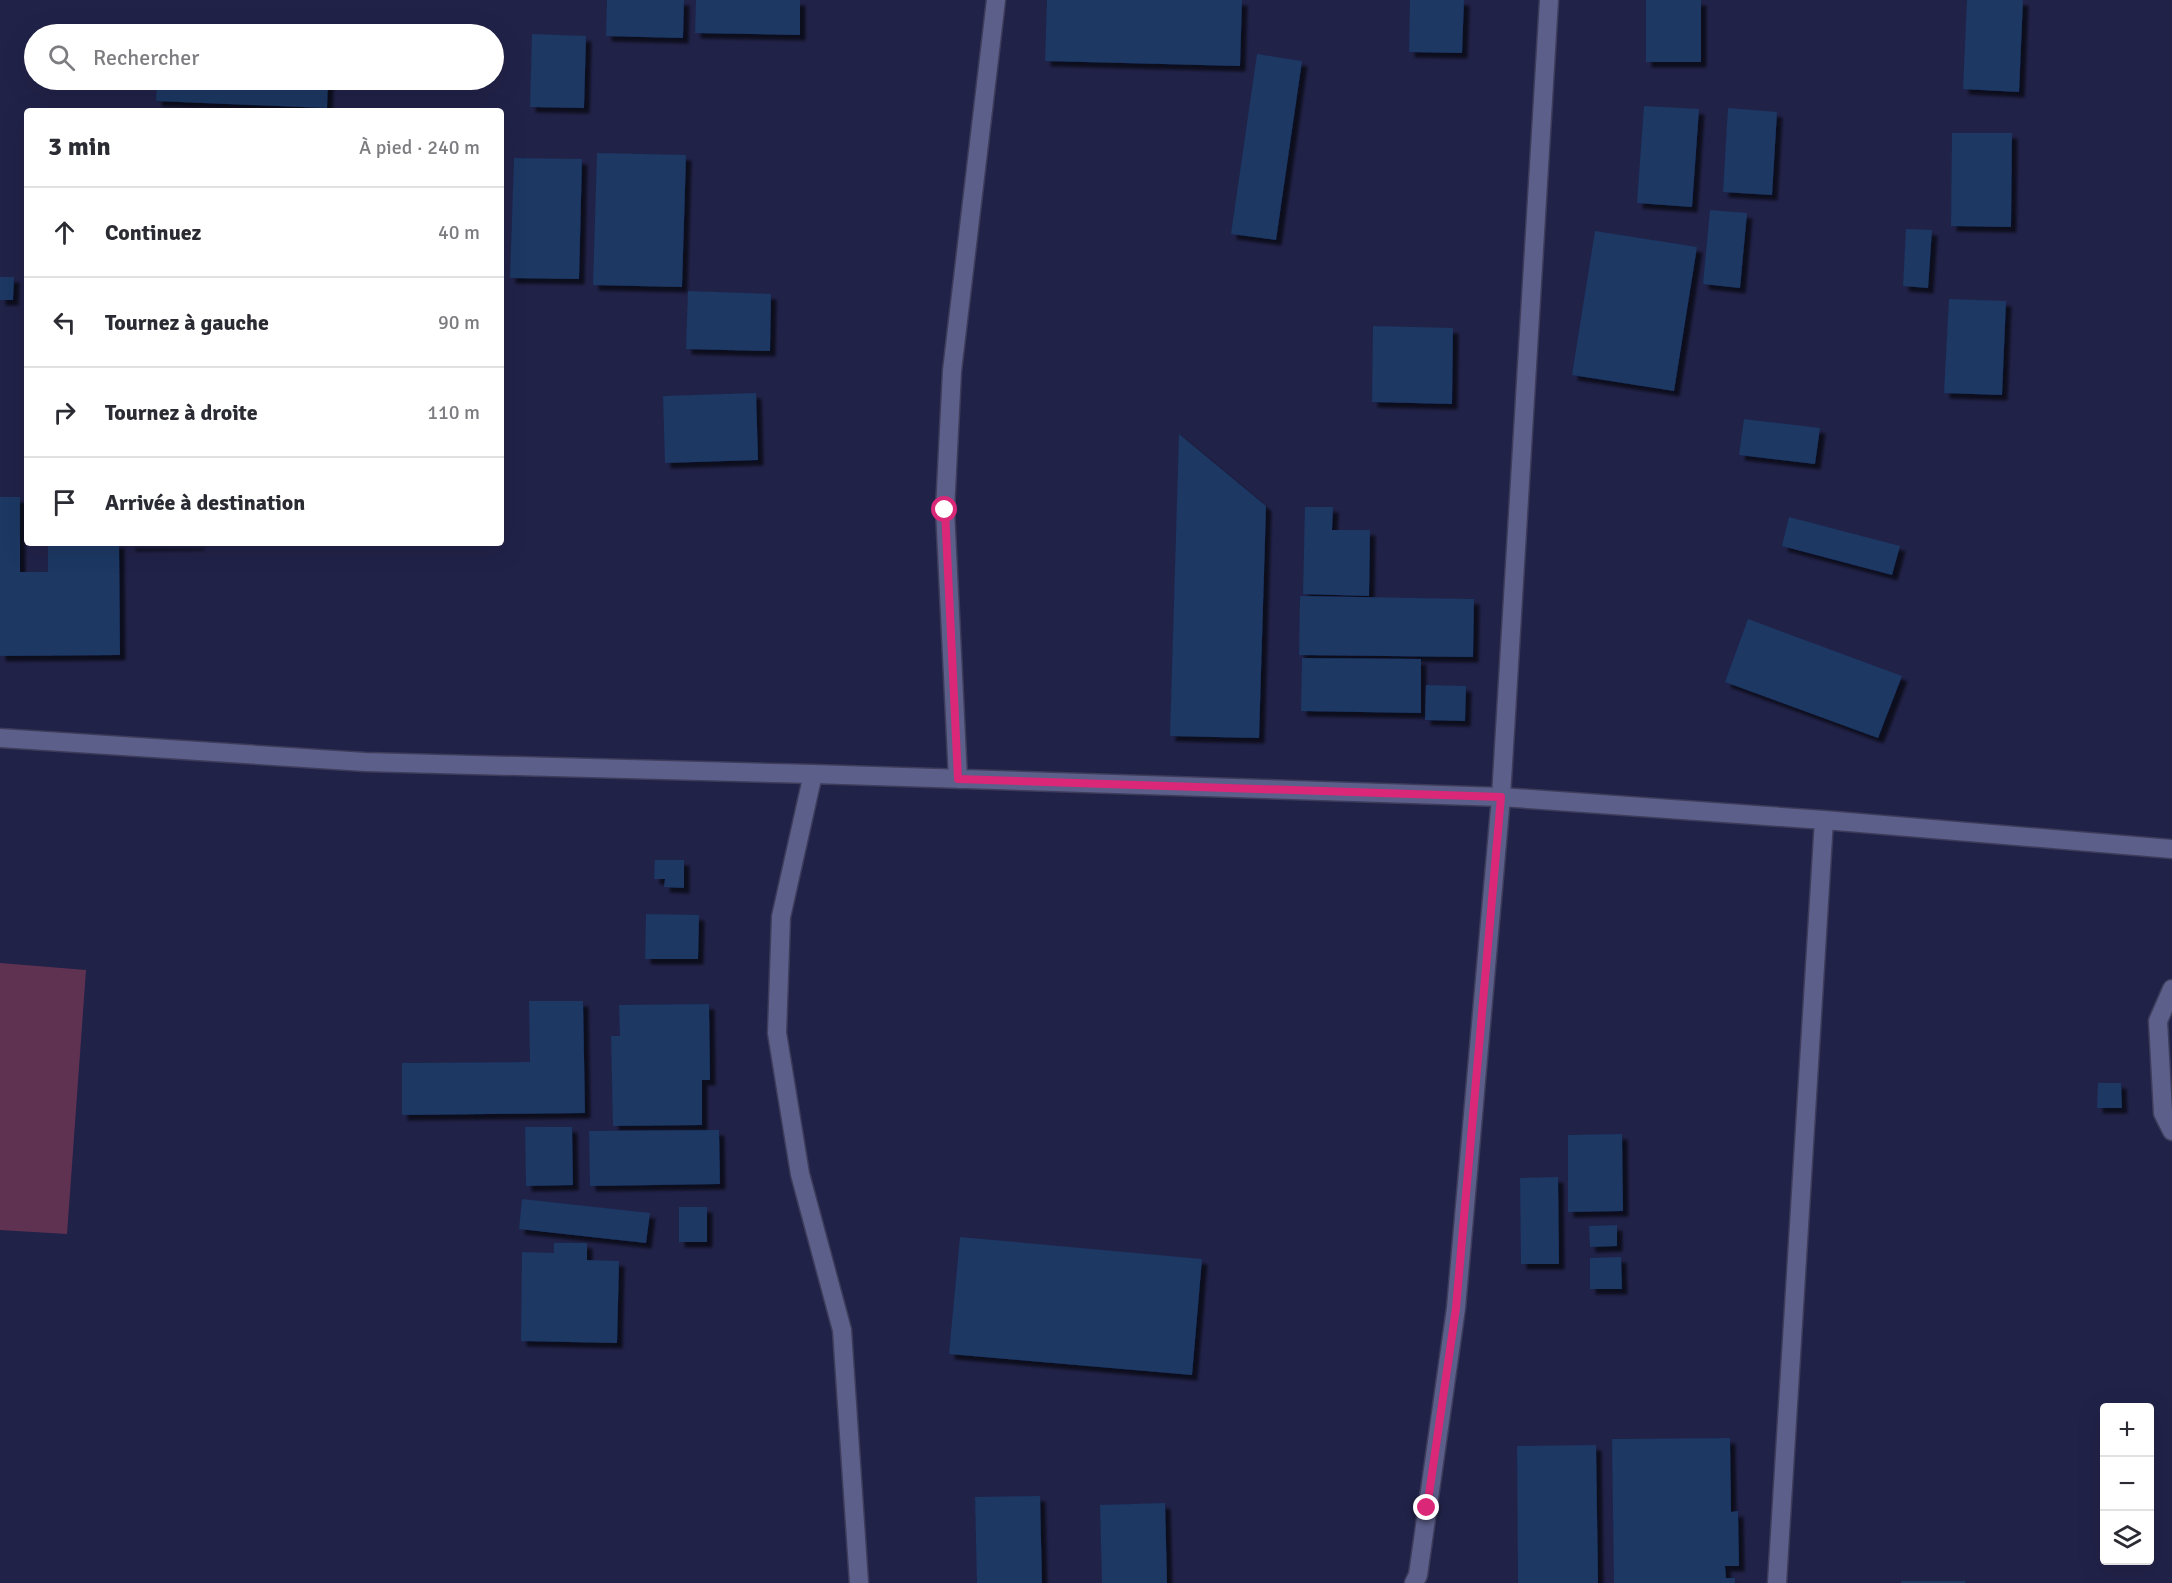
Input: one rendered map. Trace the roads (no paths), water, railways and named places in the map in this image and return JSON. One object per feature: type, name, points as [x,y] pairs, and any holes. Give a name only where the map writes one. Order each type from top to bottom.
[{"type":"street","points":[[958,779],[945,510],[952,371],[996,0]]},
{"type":"street","points":[[1414,1583],[1418,1575],[1456,1308],[1501,797],[1550,0]]},
{"type":"street","points":[[0,738],[365,762],[813,774],[1501,797],[1824,820],[2172,849]]},
{"type":"street","points":[[813,774],[781,917],[777,1034],[800,1174],[842,1330],[860,1583]]},
{"type":"street","points":[[1777,1583],[1824,820]]},
{"type":"street","points":[[2172,989],[2158,1021],[2163,1113],[2172,1131]]}]
